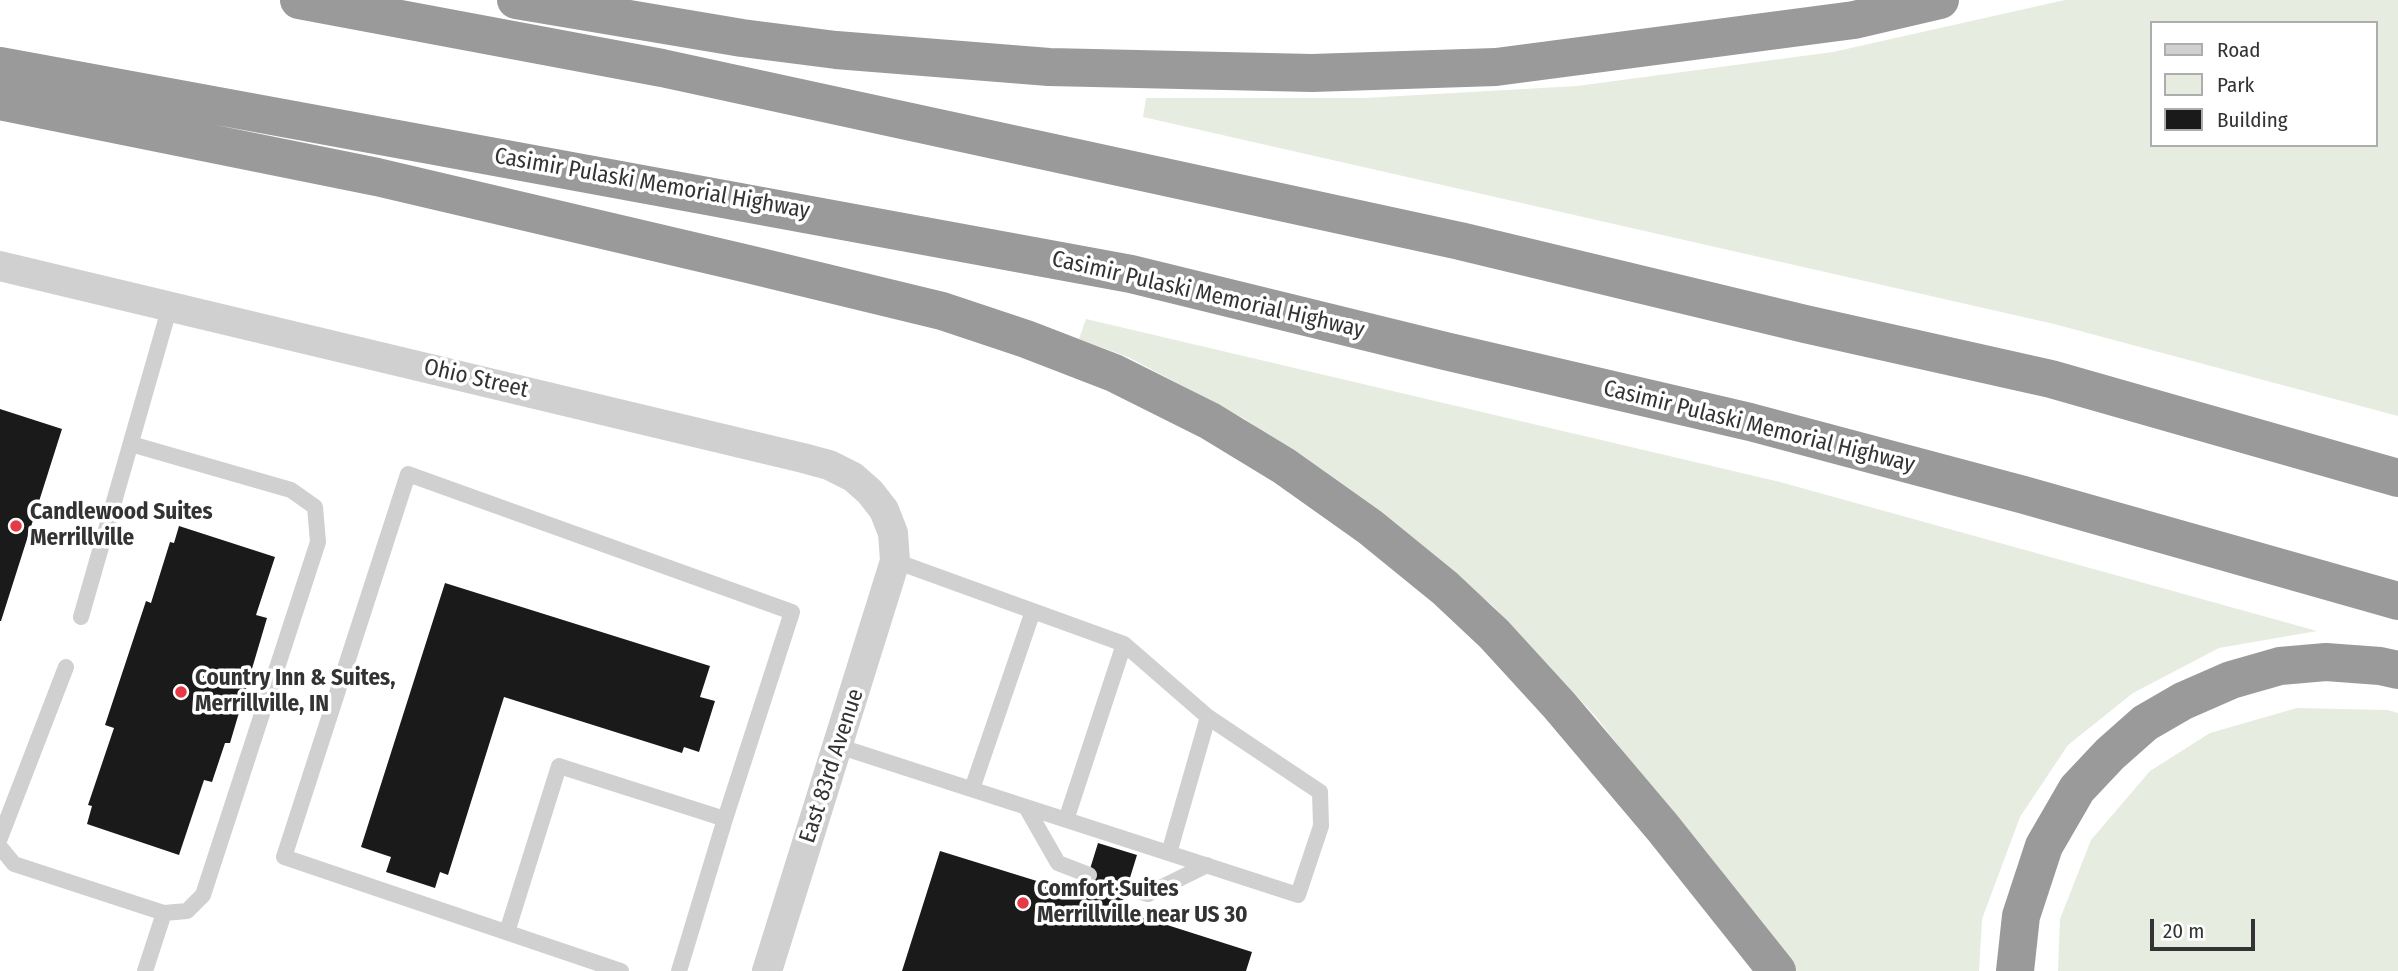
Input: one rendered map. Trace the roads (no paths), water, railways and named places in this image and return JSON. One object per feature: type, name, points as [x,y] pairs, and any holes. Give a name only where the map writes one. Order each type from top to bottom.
[{"type":"highway","points":[[299,0],[662,68],[1460,241],[1805,324],[2051,379],[2398,478]]},
{"type":"highway","points":[[516,0],[742,38],[850,51],[1049,67],[1312,73],[1496,67],[1854,20],[1940,0]]},
{"type":"highway","name":"Casimir Pulaski Memorial Highway","points":[[0,65],[1131,274],[1750,422],[2037,498],[2398,601]]},
{"type":"highway","points":[[0,101],[377,177],[942,311],[1026,339],[1114,373],[1210,421],[1284,466],[1370,527],[1445,588],[1494,634],[1559,705],[1663,828],[1777,971]]},
{"type":"highway","points":[[2015,971],[2021,916],[2044,846],[2077,789],[2110,754],[2145,723],[2183,701],[2231,680],[2280,666],[2326,662],[2398,670]]},
{"type":"street","name":"Ohio Street","points":[[0,266],[829,465],[853,477],[870,492],[884,510],[893,533],[895,561]]},
{"type":"street","name":"East 83rd Avenue","points":[[767,971],[895,561]]},
{"type":"lane","points":[[81,617],[170,306]]},
{"type":"lane","points":[[0,847],[15,864],[164,913],[187,911],[203,895],[318,542],[315,507],[291,490],[131,444]]},
{"type":"lane","points":[[621,971],[284,857],[408,474],[792,612],[678,971]]},
{"type":"lane","points":[[838,746],[1298,895],[1321,826],[1320,792],[1208,717],[1124,644],[895,561]]},
{"type":"lane","points":[[972,789],[1033,611]]},
{"type":"lane","points":[[1066,820],[1124,644]]},
{"type":"lane","points":[[0,838],[66,667]]},
{"type":"lane","points":[[1169,853],[1208,717]]},
{"type":"lane","points":[[507,932],[559,766],[725,819]]},
{"type":"lane","points":[[1026,807],[1058,863],[1089,875]]},
{"type":"lane","points":[[1127,888],[1148,894],[1207,865]]},
{"type":"lane","points":[[145,971],[164,913]]},
{"type":"place","name":"Candlewood Suites Merrillville","points":[[16,526]]},
{"type":"place","name":"Country Inn & Suites, Merrillville, IN","points":[[181,692]]},
{"type":"place","name":"Comfort Suites Merrillville near US 30","points":[[1023,903]]}]
